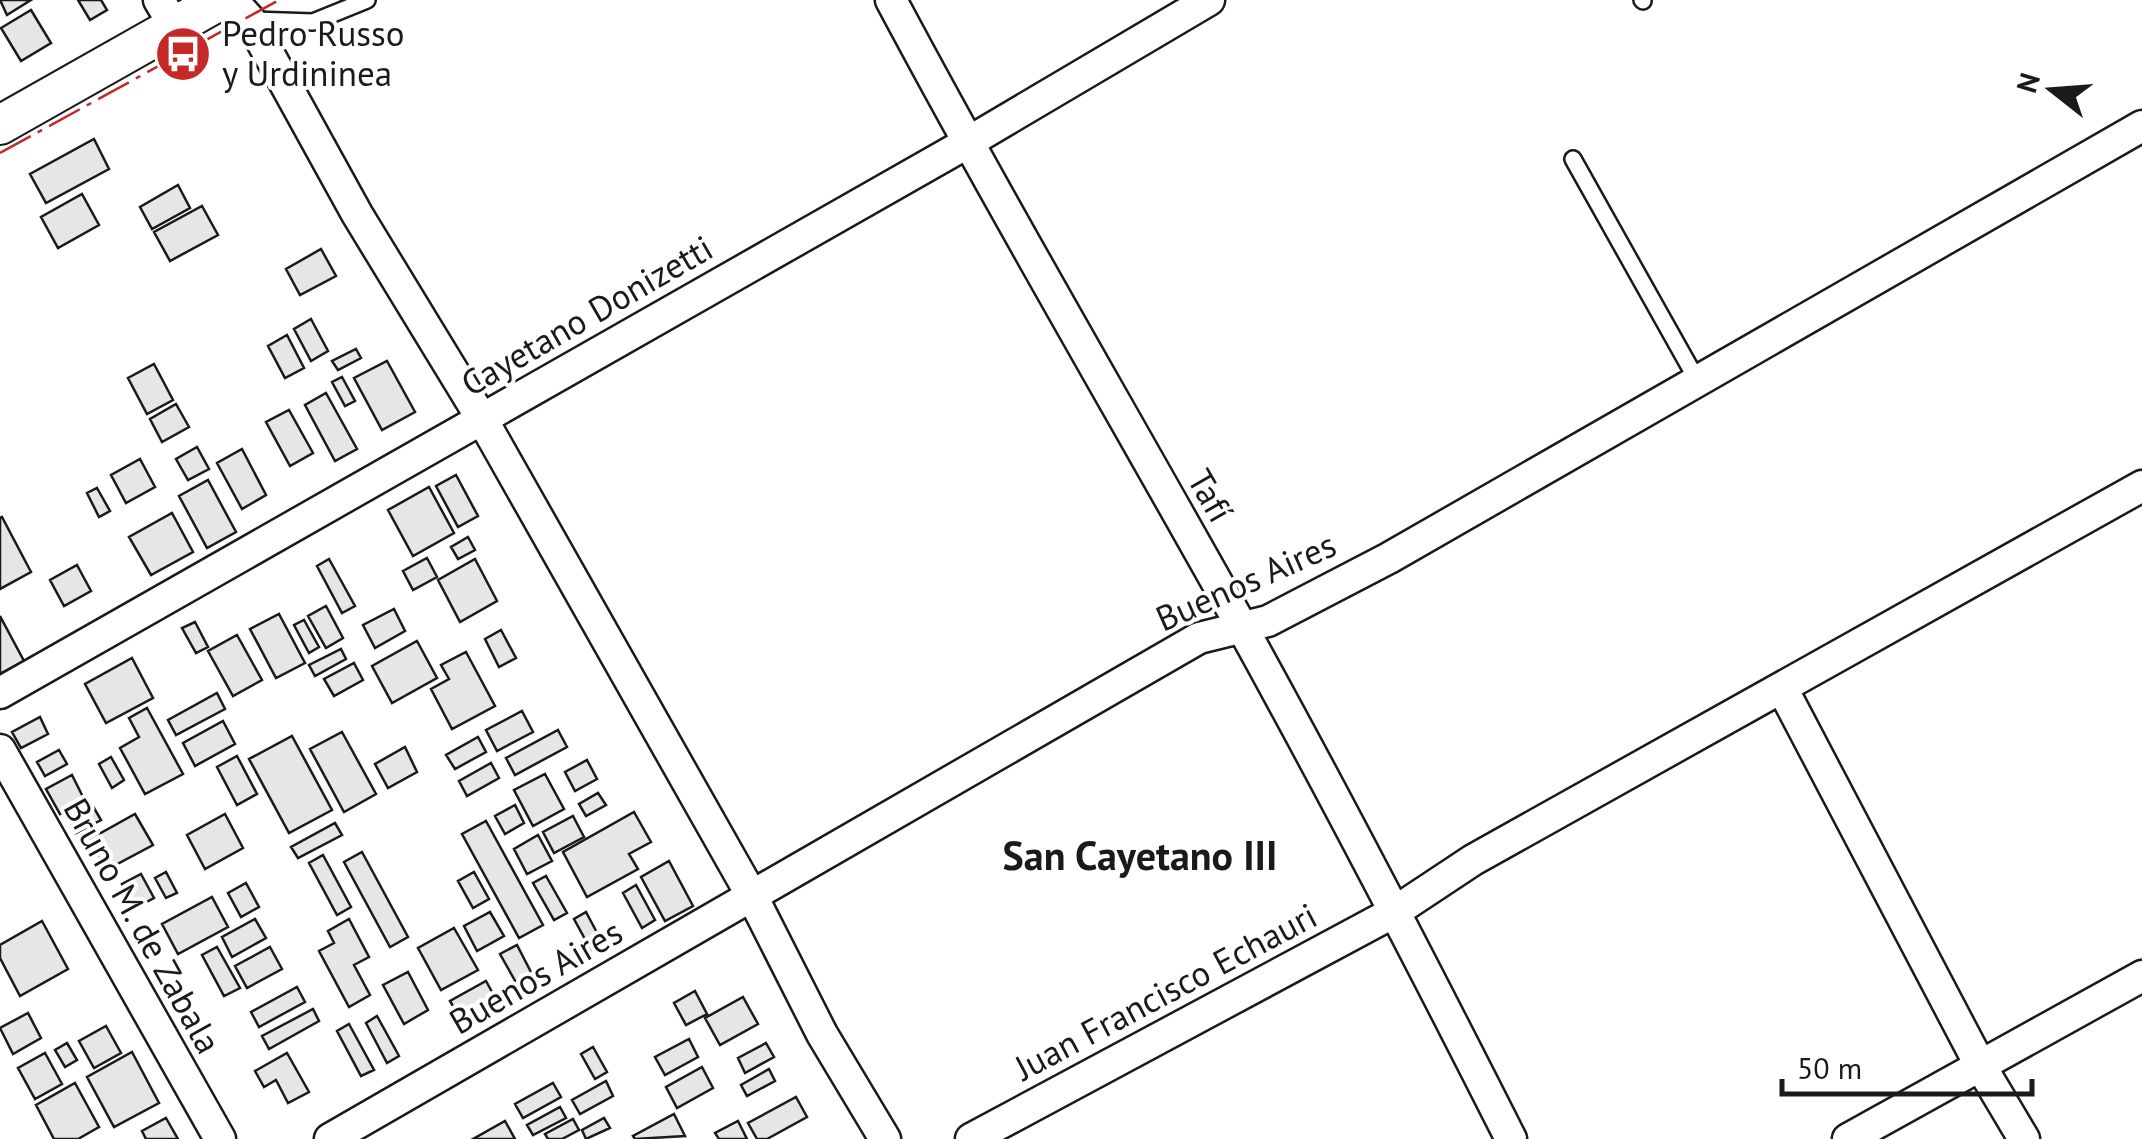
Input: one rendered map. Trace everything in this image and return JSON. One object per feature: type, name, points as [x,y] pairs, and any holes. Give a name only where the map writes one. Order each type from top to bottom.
[{"type":"street","name":"Tafí","points":[[891,0],[967,143],[1242,628],[1396,911],[1511,1139]]},
{"type":"street","name":"Cayetano Donizetti","points":[[0,693],[967,143],[1209,0]]},
{"type":"street","points":[[0,125],[166,13],[234,7],[482,419],[752,896],[822,1034],[884,1139]]},
{"type":"street","name":"Buenos Aires","points":[[330,1139],[1199,638],[1268,621],[1389,558],[2142,126]]},
{"type":"street","name":"Juan Francisco Echauri","points":[[971,1139],[1396,911],[1473,860],[2142,486]]},
{"type":"street","points":[[1782,688],[1980,1065],[2024,1139]]},
{"type":"street","name":"Bruno M. de Zabala","points":[[0,750],[220,1139]]},
{"type":"street","points":[[1848,1139],[2142,976]]},
{"type":"lane","points":[[234,7],[314,22],[367,0]]},
{"type":"lane","points":[[1573,159],[1697,380]]},
{"type":"building","points":[[0,0],[31,0],[7,15]]},
{"type":"building","points":[[78,0],[101,0],[107,10],[90,20]]},
{"type":"building","points":[[31,10],[51,43],[21,61],[1,28]]},
{"type":"building","points":[[94,139],[109,169],[46,203],[30,174]]},
{"type":"building","points":[[178,185],[190,208],[152,229],[140,207]]},
{"type":"building","points":[[82,194],[99,225],[58,248],[41,217]]},
{"type":"building","points":[[202,206],[218,235],[170,261],[154,232]]},
{"type":"building","points":[[321,249],[336,276],[300,295],[286,269]]},
{"type":"building","points":[[311,319],[328,351],[311,361],[294,329]]},
{"type":"building","points":[[287,335],[304,368],[285,378],[268,346]]},
{"type":"building","points":[[356,349],[361,358],[338,370],[332,361]]},
{"type":"building","points":[[387,361],[415,412],[382,430],[354,378]]},
{"type":"building","points":[[154,364],[173,400],[147,414],[128,378]]},
{"type":"building","points":[[342,377],[355,401],[345,406],[332,382]]},
{"type":"building","points":[[326,393],[357,449],[335,461],[305,405]]},
{"type":"building","points":[[176,404],[189,427],[162,442],[150,419]]},
{"type":"building","points":[[289,410],[313,453],[290,466],[266,422]]},
{"type":"building","points":[[197,447],[209,469],[188,480],[176,459]]},
{"type":"building","points":[[242,449],[266,495],[242,509],[217,463]]},
{"type":"building","points":[[140,459],[155,487],[126,503],[111,475]]},
{"type":"building","points":[[456,475],[478,516],[458,527],[436,486]]},
{"type":"building","points":[[208,480],[236,532],[207,548],[179,496]]},
{"type":"building","points":[[429,487],[454,533],[413,556],[388,510]]},
{"type":"building","points":[[97,488],[110,511],[99,517],[87,493]]},
{"type":"building","points":[[172,513],[193,552],[151,575],[129,537]]},
{"type":"building","points":[[0,518],[31,572],[0,589]]},
{"type":"building","points":[[468,537],[475,550],[458,559],[451,547]]},
{"type":"building","points":[[427,558],[437,577],[413,590],[403,571]]},
{"type":"building","points":[[329,559],[355,606],[342,613],[317,566]]},
{"type":"building","points":[[475,559],[497,601],[460,622],[438,580]]},
{"type":"building","points":[[77,565],[91,591],[64,606],[50,580]]},
{"type":"building","points":[[326,606],[343,638],[326,648],[308,616]]},
{"type":"building","points":[[394,609],[405,631],[375,648],[363,625]]},
{"type":"building","points":[[279,614],[305,663],[276,678],[250,629]]},
{"type":"building","points":[[0,616],[24,661],[0,674]]},
{"type":"building","points":[[304,620],[319,647],[309,653],[294,625]]},
{"type":"building","points":[[195,622],[208,647],[196,653],[182,628]]},
{"type":"building","points":[[501,630],[516,658],[499,667],[485,639]]},
{"type":"building","points":[[237,635],[262,680],[233,696],[208,651]]},
{"type":"building","points":[[417,641],[437,678],[392,703],[372,666]]},
{"type":"building","points":[[341,649],[346,659],[315,676],[309,665]]},
{"type":"building","points":[[466,652],[495,706],[452,729],[431,689],[449,679],[441,665]]},
{"type":"building","points":[[132,658],[153,698],[106,723],[85,684]]},
{"type":"building","points":[[354,663],[363,680],[334,696],[324,679]]},
{"type":"building","points":[[217,693],[225,709],[176,735],[168,720]]},
{"type":"building","points":[[147,708],[183,774],[145,794],[120,748],[139,737],[129,718]]},
{"type":"building","points":[[522,711],[533,732],[497,751],[486,730]]},
{"type":"building","points":[[40,717],[48,734],[21,748],[12,732]]},
{"type":"building","points":[[223,721],[235,744],[195,766],[183,743]]},
{"type":"building","points":[[558,730],[567,747],[515,775],[506,758]]},
{"type":"building","points":[[342,732],[376,794],[344,812],[310,749]]},
{"type":"building","points":[[292,736],[332,810],[289,833],[249,759]]},
{"type":"building","points":[[478,737],[486,752],[455,769],[446,755]]},
{"type":"building","points":[[405,747],[417,772],[388,788],[375,764]]},
{"type":"building","points":[[59,750],[67,764],[45,776],[37,762]]},
{"type":"building","points":[[237,756],[257,794],[237,805],[217,767]]},
{"type":"building","points":[[111,757],[124,780],[112,788],[99,764]]},
{"type":"building","points":[[587,760],[597,779],[575,791],[565,772]]},
{"type":"building","points":[[491,763],[499,778],[467,796],[459,781]]},
{"type":"building","points":[[545,774],[564,809],[533,826],[514,790]]},
{"type":"building","points":[[72,775],[85,801],[60,814],[46,789]]},
{"type":"building","points":[[598,793],[606,805],[586,816],[579,804]]},
{"type":"building","points":[[515,805],[524,823],[505,834],[495,816]]},
{"type":"building","points":[[94,808],[101,820],[76,833],[70,821]]},
{"type":"building","points":[[634,812],[651,842],[629,854],[638,869],[587,897],[563,852]]},
{"type":"building","points":[[135,814],[153,845],[106,870],[90,839]]},
{"type":"building","points":[[225,814],[243,848],[205,869],[187,835]]},
{"type":"building","points":[[573,816],[584,837],[554,853],[543,832]]},
{"type":"building","points":[[486,821],[543,925],[519,938],[462,834]]},
{"type":"building","points":[[335,823],[342,835],[298,858],[291,847]]},
{"type":"building","points":[[538,835],[552,861],[527,874],[514,849]]},
{"type":"building","points":[[362,852],[408,937],[390,947],[344,862]]},
{"type":"building","points":[[323,855],[351,907],[337,915],[309,863]]},
{"type":"building","points":[[669,861],[693,906],[665,921],[641,877]]},
{"type":"building","points":[[166,872],[177,893],[166,898],[155,878]]},
{"type":"building","points":[[474,872],[489,899],[473,908],[458,881]]},
{"type":"building","points":[[141,874],[154,898],[135,908],[122,884]]},
{"type":"building","points":[[546,876],[567,913],[554,920],[533,883]]},
{"type":"building","points":[[246,883],[259,907],[241,917],[228,893]]},
{"type":"building","points":[[636,885],[655,920],[642,928],[623,893]]},
{"type":"building","points":[[212,897],[228,927],[178,954],[162,924]]},
{"type":"building","points":[[490,912],[504,936],[477,951],[464,926]]},
{"type":"building","points":[[586,912],[603,944],[591,950],[574,919]]},
{"type":"building","points":[[255,919],[266,938],[232,957],[222,937]]},
{"type":"building","points":[[349,919],[369,957],[354,965],[370,995],[349,1007],[319,951],[334,943],[328,931]]},
{"type":"building","points":[[42,921],[68,969],[20,996],[0,958],[0,945]]},
{"type":"building","points":[[454,928],[478,970],[441,990],[418,948]]},
{"type":"building","points":[[517,945],[534,978],[518,986],[500,954]]},
{"type":"building","points":[[217,947],[240,988],[224,996],[202,955]]},
{"type":"building","points":[[270,947],[282,969],[247,988],[235,966]]},
{"type":"building","points":[[408,972],[428,1010],[404,1024],[383,985]]},
{"type":"building","points":[[486,981],[497,1001],[461,1020],[450,1001]]},
{"type":"building","points":[[297,987],[305,1002],[259,1027],[251,1012]]},
{"type":"building","points":[[695,991],[707,1014],[686,1025],[674,1003]]},
{"type":"building","points":[[743,997],[758,1024],[720,1045],[705,1018]]},
{"type":"building","points":[[313,1009],[319,1021],[269,1049],[262,1036]]},
{"type":"building","points":[[28,1013],[41,1038],[13,1054],[0,1028]]},
{"type":"building","points":[[377,1016],[399,1056],[387,1063],[366,1023]]},
{"type":"building","points":[[349,1024],[374,1070],[361,1076],[337,1031]]},
{"type":"building","points":[[106,1026],[121,1053],[94,1068],[79,1041]]},
{"type":"building","points":[[689,1039],[698,1057],[665,1075],[655,1057]]},
{"type":"building","points":[[67,1043],[77,1060],[65,1067],[55,1050]]},
{"type":"building","points":[[766,1043],[774,1057],[745,1073],[738,1058]]},
{"type":"building","points":[[593,1047],[607,1072],[595,1079],[581,1054]]},
{"type":"building","points":[[132,1052],[159,1103],[114,1127],[87,1077]]},
{"type":"building","points":[[45,1053],[62,1084],[35,1099],[18,1068]]},
{"type":"building","points":[[287,1053],[309,1092],[288,1103],[276,1080],[264,1087],[255,1071]]},
{"type":"building","points":[[702,1067],[713,1088],[677,1108],[666,1087]]},
{"type":"building","points":[[769,1069],[775,1081],[747,1096],[741,1085]]},
{"type":"building","points":[[606,1081],[613,1096],[580,1114],[572,1100]]},
{"type":"building","points":[[75,1083],[99,1127],[78,1139],[54,1139],[36,1105]]},
{"type":"building","points":[[553,1083],[561,1097],[523,1118],[515,1104]]},
{"type":"building","points":[[796,1097],[807,1117],[767,1139],[757,1139],[748,1123]]},
{"type":"building","points":[[560,1107],[566,1118],[533,1135],[527,1125]]},
{"type":"building","points":[[674,1114],[685,1136],[633,1136]]},
{"type":"building","points":[[166,1118],[178,1139],[146,1139],[142,1131]]},
{"type":"building","points":[[604,1118],[610,1128],[586,1139],[582,1130]]},
{"type":"building","points":[[573,1119],[579,1130],[562,1139],[548,1139],[545,1134]]},
{"type":"building","points":[[505,1121],[515,1139],[473,1139]]},
{"type":"building","points":[[738,1121],[747,1139],[719,1139],[715,1133]]},
{"type":"power","points":[[0,153],[279,0]]},
{"type":"place","name":"Pedro Russo y Urdininea","points":[[183,54]]},
{"type":"district","name":"San Cayetano III","points":[[1140,856]]}]
